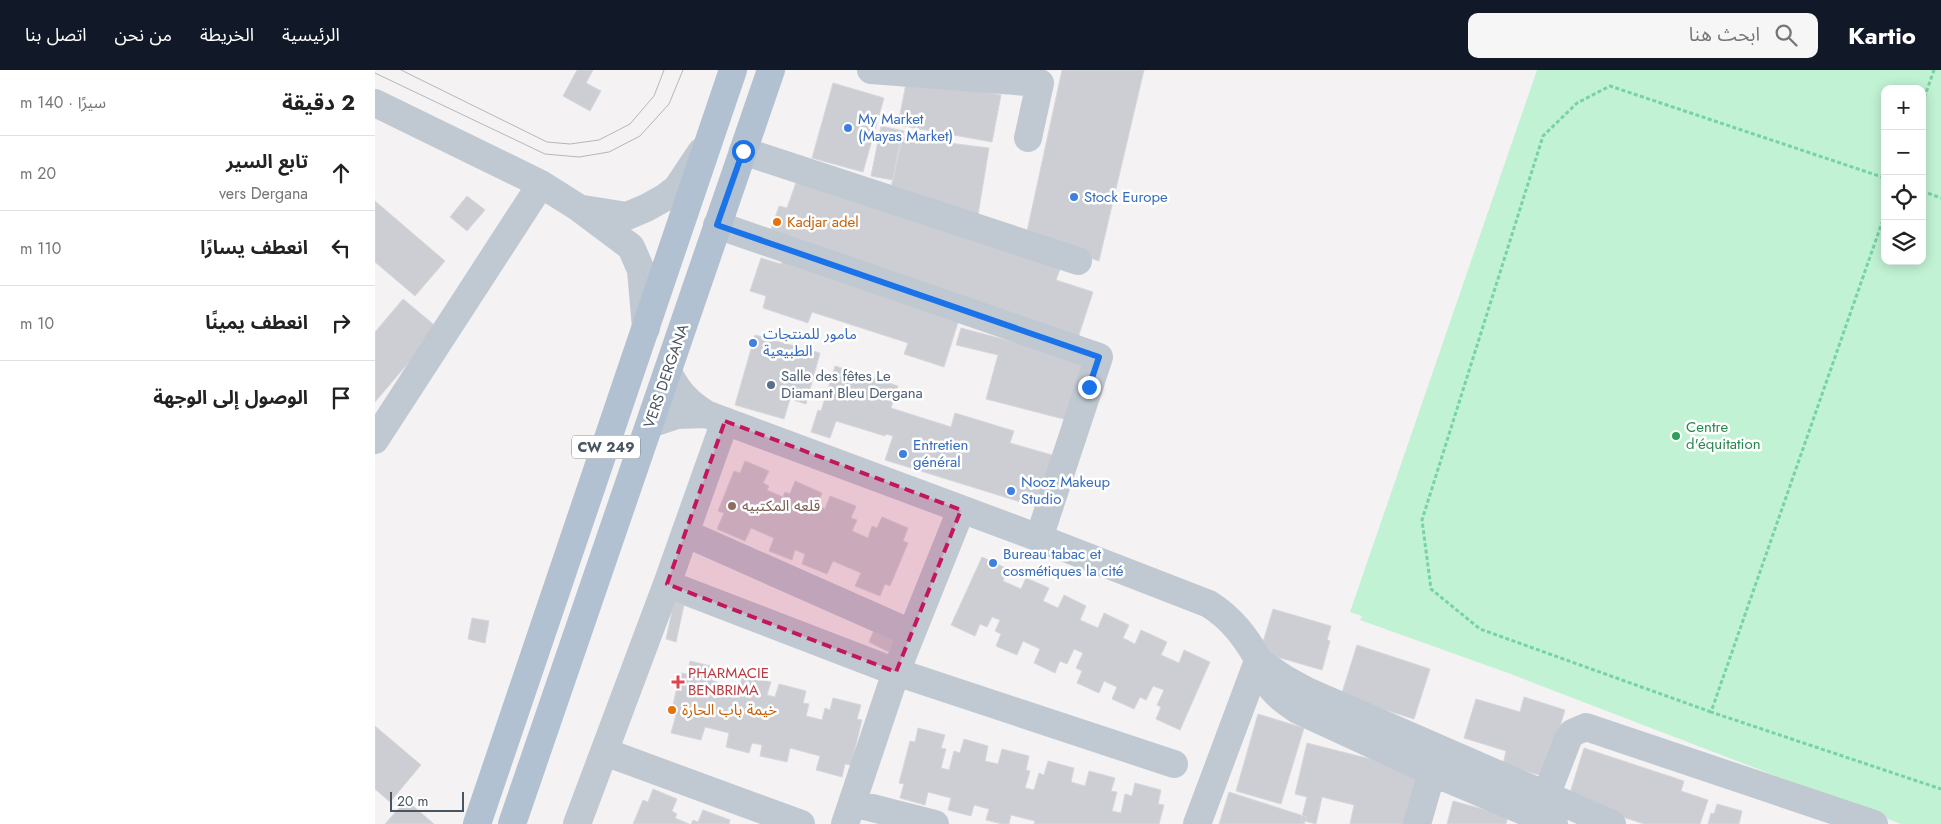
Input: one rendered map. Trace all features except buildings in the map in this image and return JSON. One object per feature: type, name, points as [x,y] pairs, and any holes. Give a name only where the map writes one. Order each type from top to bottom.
[{"type":"main road","name":"CW 249","points":[[477,824],[733,70]]},
{"type":"main road","name":"VERS DERGANA","points":[[511,824],[771,70]]},
{"type":"street","points":[[871,70],[1040,83],[1028,138]]},
{"type":"street","points":[[375,103],[541,184],[579,208],[631,247],[641,270],[646,329]]},
{"type":"street","points":[[579,208],[627,216],[646,208],[677,188],[708,142]]},
{"type":"street","points":[[743,151],[1078,261]]},
{"type":"street","points":[[375,440],[541,184]]},
{"type":"street","points":[[717,225],[1099,357],[1039,538]]},
{"type":"street","points":[[668,372],[674,385],[693,406],[715,417],[1039,538],[1209,604],[1222,612],[1232,622],[1259,661],[1267,680],[1275,692],[1298,710],[1432,772],[1546,812],[1612,824]]},
{"type":"street","points":[[650,424],[677,416],[715,417]]},
{"type":"street","points":[[577,824],[685,533],[715,417]]},
{"type":"street","points":[[935,824],[849,814],[896,672],[961,510]]},
{"type":"street","points":[[685,533],[911,633]]},
{"type":"street","points":[[667,584],[896,672],[1174,764]]},
{"type":"street","points":[[1259,661],[1285,680],[1546,812]]},
{"type":"street","points":[[1197,824],[1259,661]]},
{"type":"street","points":[[1546,812],[1568,739],[1572,733],[1586,727],[1874,824]]},
{"type":"street","points":[[605,752],[801,824]]},
{"type":"street","points":[[1417,824],[1432,772]]},
{"type":"path","points":[[1926,93],[1934,70]]},
{"type":"path","points":[[1881,177],[1609,86],[1577,103],[1543,136],[1423,520],[1431,589],[1480,629],[1711,712],[1941,789]]},
{"type":"path","points":[[1926,192],[1941,198]]},
{"type":"path","points":[[1711,712],[1883,220]]},
{"type":"highlighted area","points":[[725,421],[961,510],[896,672],[667,584]]},
{"type":"green space","name":"Centre d'équitation","points":[[1537,70],[1941,70],[1941,824],[1901,824],[1508,673],[1360,620],[1362,616],[1350,612]]},
{"type":"tram line","points":[[401,70],[547,142],[570,144],[599,140],[630,124],[654,96],[664,70]]},
{"type":"tram line","points":[[375,73],[545,154],[579,157],[609,152],[640,136],[669,104],[683,70]]},
{"type":"place","name":"My Market (Mayas Market)","points":[[848,128]]},
{"type":"place","name":"Stock Europe","points":[[1074,197]]},
{"type":"place","name":"Kadjar adel","points":[[777,222]]},
{"type":"place","name":"مامور للمنتجات الطبيعية","points":[[753,343]]},
{"type":"place","name":"Salle des fêtes Le Diamant Bleu Dergana","points":[[771,385]]},
{"type":"place","name":"Centre d'équitation","points":[[1676,436]]},
{"type":"place","name":"Entretien général","points":[[903,454]]},
{"type":"place","name":"Nooz Makeup Studio","points":[[1011,491]]},
{"type":"place","name":"قلعه المكتبيه","points":[[732,506]]},
{"type":"place","name":"Bureau tabac et cosmétiques la cité","points":[[993,563]]},
{"type":"place","name":"PHARMACIE BENBRIMA","points":[[678,682]]},
{"type":"place","name":"خيمة باب الحارة","points":[[672,710]]},
{"type":"route","points":[[743,151],[717,225],[1099,357],[1089,387]]}]
